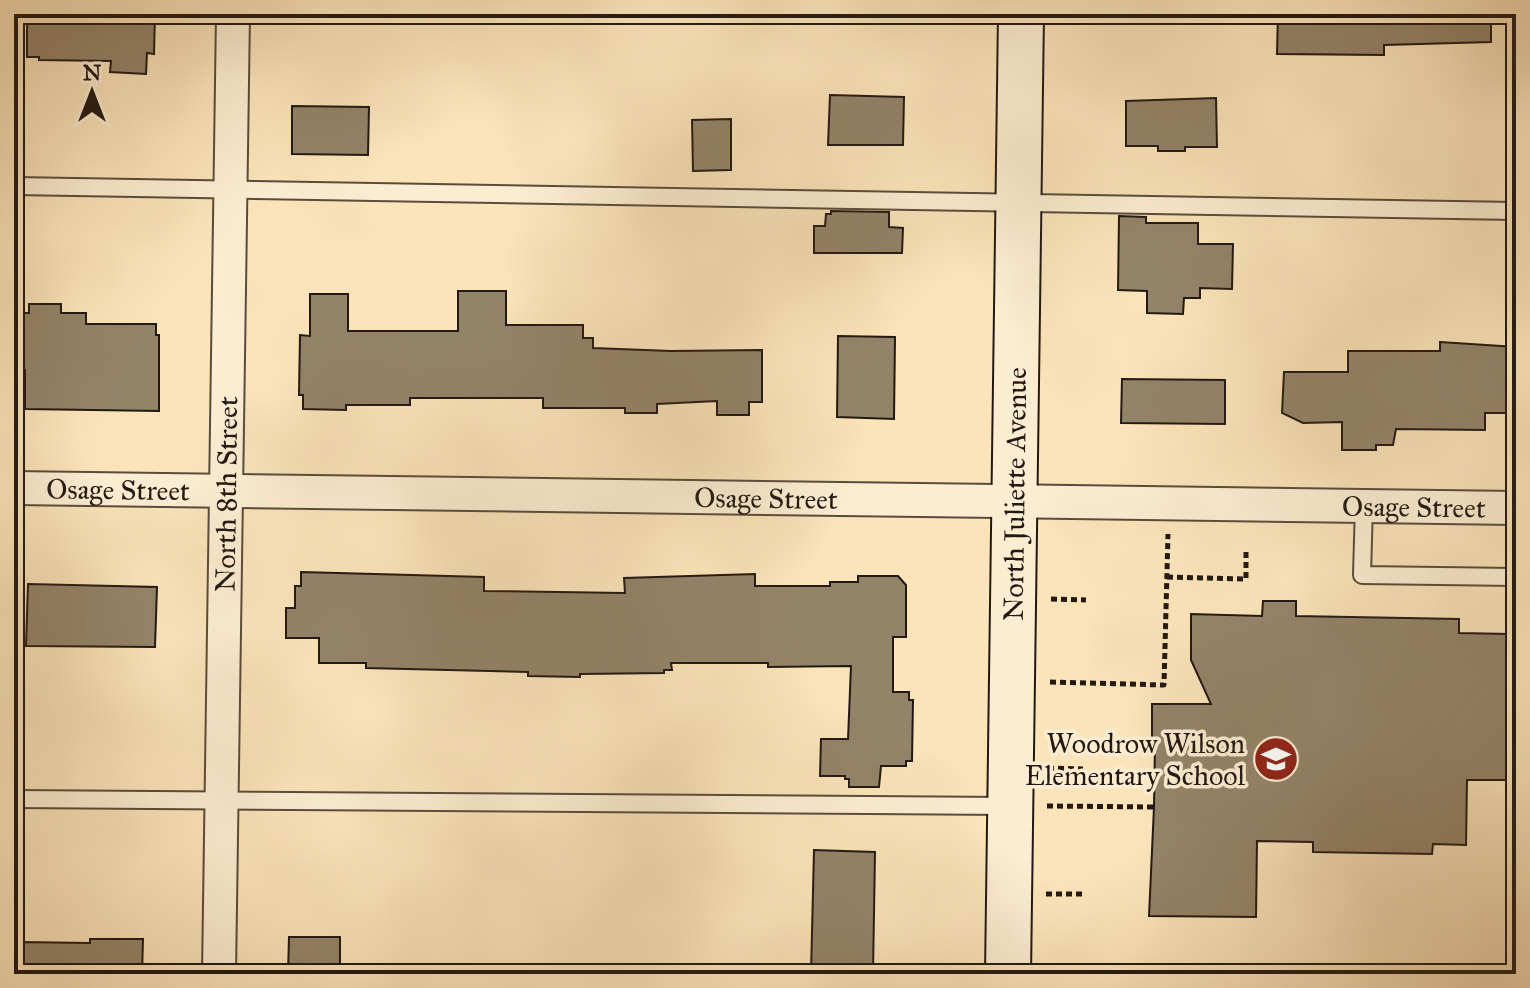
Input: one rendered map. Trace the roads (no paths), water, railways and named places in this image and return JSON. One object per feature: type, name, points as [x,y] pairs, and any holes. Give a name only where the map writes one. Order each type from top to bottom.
[{"type":"street","name":"North 8th Street","points":[[219,974],[233,14]]},
{"type":"street","name":"North Juliette Avenue","points":[[1008,974],[1021,14]]},
{"type":"street","name":"Osage Street","points":[[14,488],[1516,508]]},
{"type":"lane","points":[[14,186],[1516,211]]},
{"type":"lane","points":[[1364,505],[1362,575],[1516,577]]},
{"type":"lane","points":[[14,799],[1010,806]]},
{"type":"place","name":"Woodrow Wilson Elementary School","points":[[1276,759]]}]
